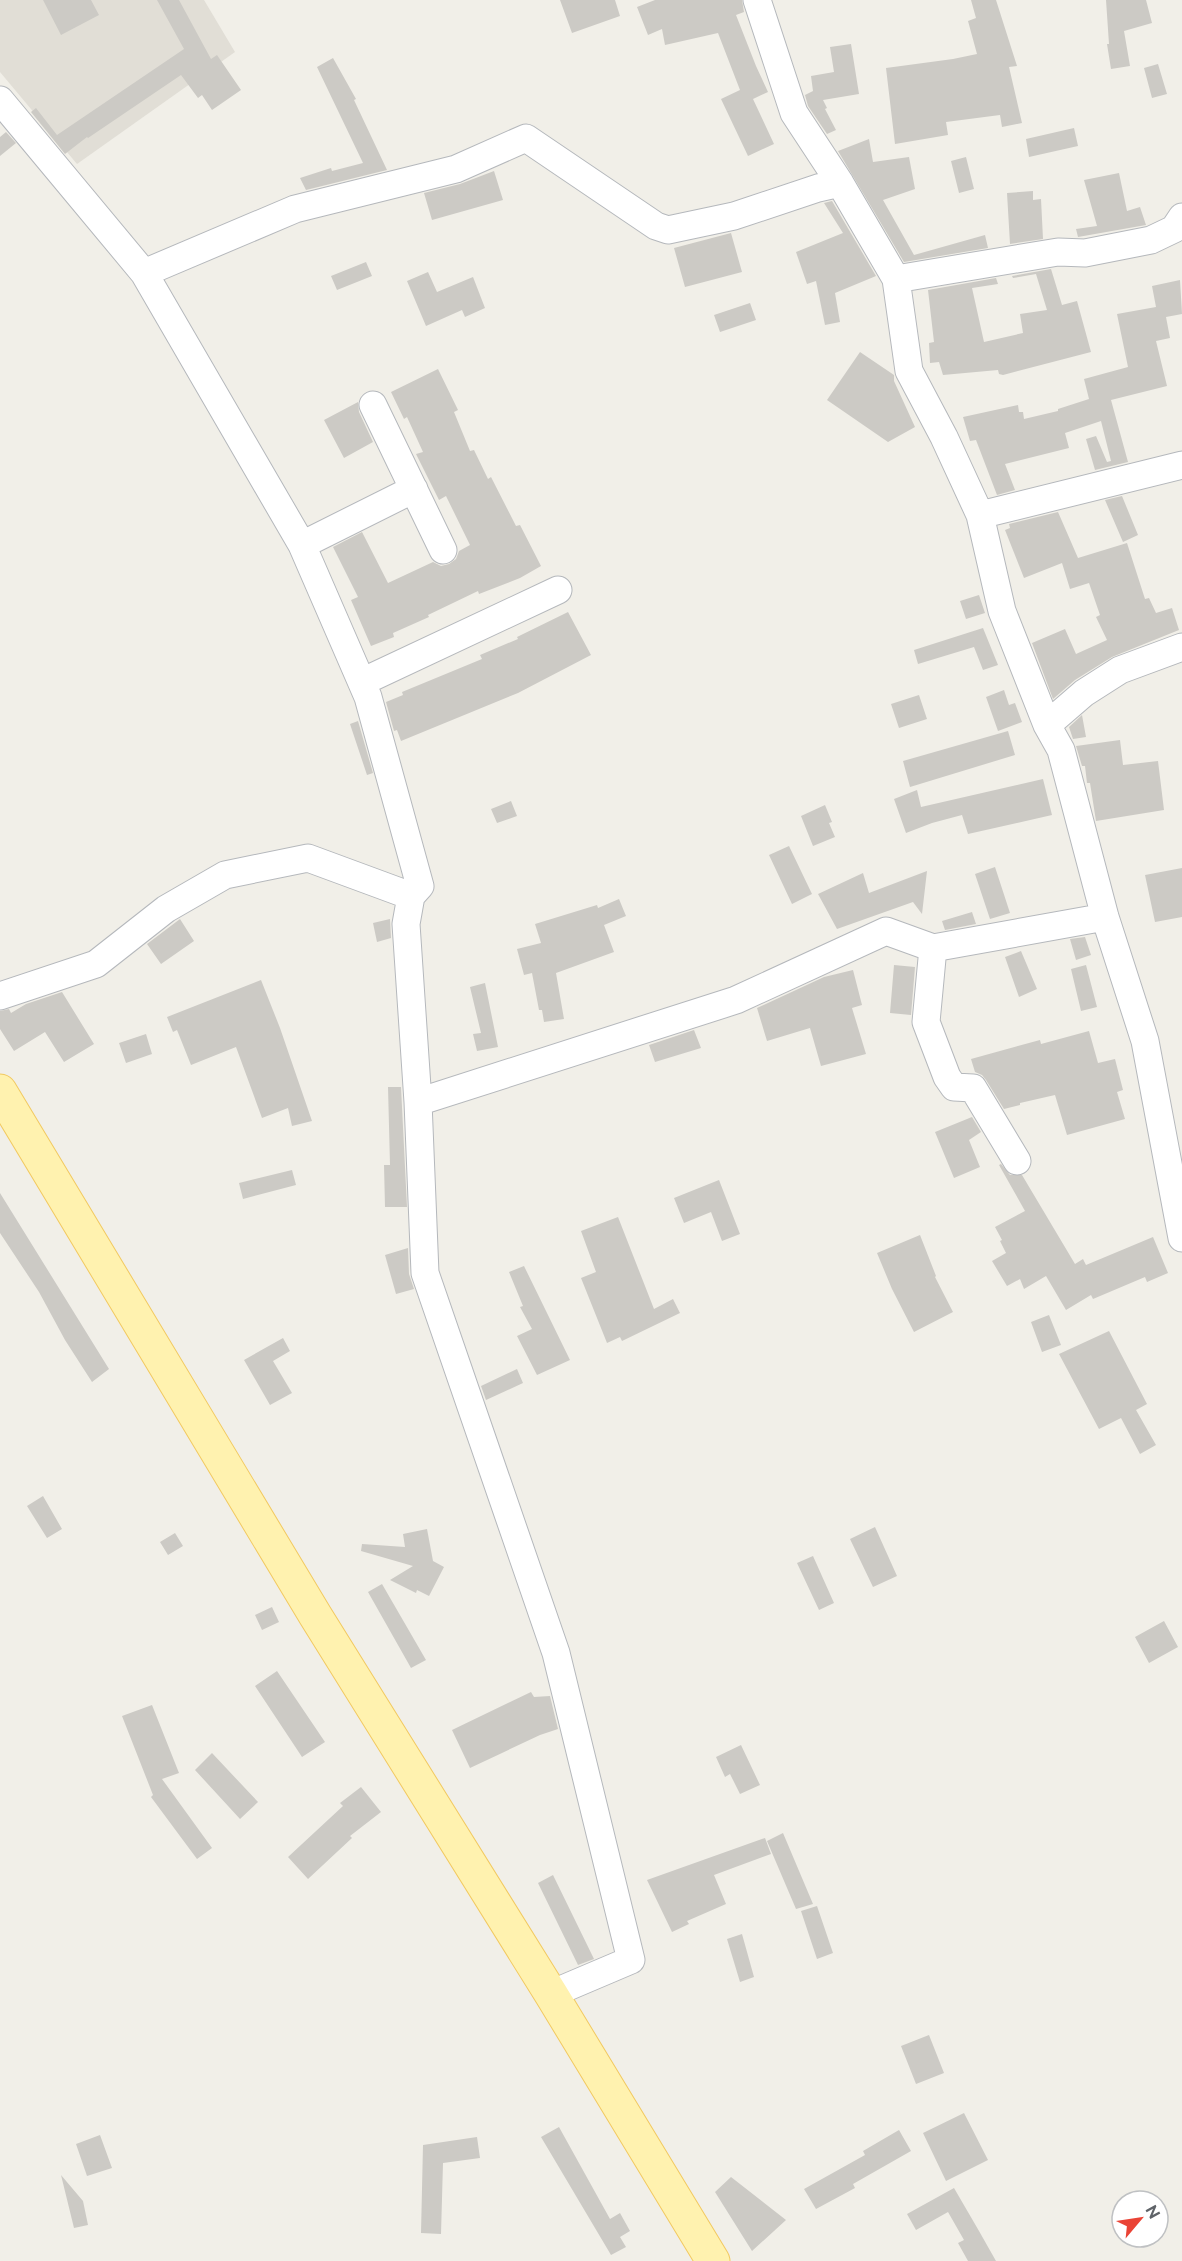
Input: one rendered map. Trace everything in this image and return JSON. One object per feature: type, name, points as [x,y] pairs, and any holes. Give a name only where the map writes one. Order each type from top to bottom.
[{"type":"main road","points":[[0,1091],[315,1615],[551,1994],[713,2261]]},
{"type":"street","points":[[756,0],[794,113],[840,183],[896,279],[909,371],[944,437],[980,515],[1002,611],[1047,725],[1061,750],[1105,916],[1145,1041],[1182,1238]]},
{"type":"street","points":[[0,100],[144,273],[302,545],[368,697],[420,886],[411,896],[406,924],[418,1102],[425,1273],[556,1653],[631,1960],[551,1994]]},
{"type":"street","points":[[144,273],[295,209],[456,169],[526,138],[656,226],[668,230],[734,216],[840,183]]},
{"type":"street","points":[[896,279],[1058,252],[1085,253],[1150,240],[1174,229],[1182,217]]},
{"type":"street","points":[[374,405],[443,550]]},
{"type":"street","points":[[980,515],[1182,465]]},
{"type":"street","points":[[302,545],[414,489]]},
{"type":"street","points":[[362,682],[558,590]]},
{"type":"street","points":[[1047,725],[1084,693],[1120,670],[1182,646]]},
{"type":"street","points":[[0,996],[96,964],[166,909],[225,875],[308,858],[411,896]]},
{"type":"street","points":[[418,1102],[736,1000],[886,931],[933,948],[1105,916]]},
{"type":"street","points":[[933,948],[926,1022],[947,1077],[954,1087],[973,1088],[1017,1161]]},
{"type":"shaded area","points":[[0,0],[204,0],[235,52],[77,164],[0,72]]},
{"type":"building","points":[[43,0],[91,0],[99,15],[61,35]]},
{"type":"building","points":[[157,0],[179,0],[211,59],[217,55],[241,90],[212,110],[202,95],[198,98],[181,75],[65,154],[31,112],[36,108],[57,135],[184,49]]},
{"type":"building","points":[[560,0],[615,0],[620,16],[572,33]]},
{"type":"building","points":[[655,0],[742,0],[744,12],[736,15],[768,92],[753,99],[774,144],[748,156],[721,99],[740,90],[718,33],[665,45],[662,29],[648,35],[637,7]]},
{"type":"building","points":[[971,0],[996,0],[1017,66],[1009,67],[1022,123],[1002,127],[1000,115],[946,122],[948,135],[895,144],[886,68],[977,54],[968,21],[976,18]]},
{"type":"building","points":[[1106,0],[1146,0],[1152,23],[1124,31],[1130,66],[1111,69],[1107,44],[1109,44]]},
{"type":"building","points":[[851,44],[859,94],[823,100],[836,130],[827,134],[808,106],[805,95],[813,91],[811,76],[834,72],[830,47]]},
{"type":"building","points":[[333,58],[356,99],[354,100],[387,170],[306,190],[300,178],[331,168],[332,171],[363,163],[317,67]]},
{"type":"building","points":[[1158,64],[1167,94],[1152,98],[1144,68]]},
{"type":"building","points":[[1074,128],[1078,146],[1029,157],[1026,139]]},
{"type":"building","points":[[6,132],[16,143],[0,156],[0,137]]},
{"type":"building","points":[[869,139],[873,162],[909,157],[915,189],[883,200],[914,255],[985,235],[988,248],[904,262],[838,151]]},
{"type":"building","points":[[966,157],[974,189],[959,193],[951,161]]},
{"type":"building","points":[[494,171],[503,200],[432,220],[424,193],[460,184]]},
{"type":"building","points":[[1119,173],[1127,211],[1140,207],[1146,225],[1078,237],[1076,229],[1097,226],[1084,180]]},
{"type":"building","points":[[1033,191],[1033,200],[1041,199],[1043,239],[1010,244],[1007,193]]},
{"type":"building","points":[[832,201],[876,276],[835,293],[840,322],[825,325],[816,281],[807,284],[796,252],[843,233],[824,203]]},
{"type":"building","points":[[731,233],[742,272],[685,287],[674,248]]},
{"type":"building","points":[[366,262],[372,276],[337,290],[331,276]]},
{"type":"building","points":[[1051,269],[1062,305],[1077,301],[1091,352],[1003,375],[999,374],[998,370],[943,375],[939,362],[930,363],[929,343],[934,342],[928,290],[996,278],[998,284],[972,288],[984,342],[1023,333],[1020,314],[1047,310],[1036,274],[1013,278],[1012,276]]},
{"type":"building","points":[[428,272],[437,292],[473,277],[485,308],[465,317],[462,310],[426,326],[407,281]]},
{"type":"building","points":[[1180,280],[1182,314],[1166,317],[1170,338],[1156,341],[1167,386],[1111,400],[1128,462],[1095,470],[1086,439],[1096,436],[1107,462],[1111,461],[1101,421],[1065,433],[1069,448],[1005,464],[1015,490],[997,495],[976,440],[970,441],[963,417],[1018,405],[1019,412],[1023,412],[1024,419],[1058,411],[1058,409],[1089,399],[1084,379],[1128,367],[1117,314],[1156,307],[1152,286]]},
{"type":"building","points":[[750,303],[756,320],[720,332],[714,315]]},
{"type":"building","points":[[860,352],[894,375],[894,381],[915,427],[888,442],[827,400]]},
{"type":"building","points":[[438,369],[458,410],[454,412],[470,451],[474,450],[488,479],[491,477],[516,526],[520,525],[541,566],[520,578],[479,594],[478,591],[393,633],[394,637],[371,646],[351,600],[358,597],[333,547],[362,532],[388,583],[433,562],[441,566],[449,564],[456,559],[459,551],[470,545],[446,496],[439,500],[416,454],[423,452],[407,417],[404,419],[391,392]]},
{"type":"building","points":[[358,402],[359,412],[373,442],[344,458],[324,420]]},
{"type":"building","points":[[1122,496],[1138,535],[1123,542],[1105,500]]},
{"type":"building","points":[[1058,512],[1078,558],[1127,543],[1145,599],[1149,598],[1156,613],[1172,608],[1179,630],[1112,657],[1075,680],[1053,699],[1032,643],[1065,629],[1076,654],[1107,640],[1096,617],[1100,615],[1089,583],[1070,589],[1062,563],[1024,578],[1005,530],[1010,528],[1009,524]]},
{"type":"building","points":[[979,595],[985,613],[966,619],[960,601]]},
{"type":"building","points":[[568,612],[591,655],[518,693],[401,741],[397,730],[394,731],[386,702],[403,695],[402,692],[482,659],[480,655],[518,639],[517,637]]},
{"type":"building","points":[[983,628],[998,665],[983,670],[974,647],[918,664],[914,650]]},
{"type":"building","points":[[1004,690],[1009,705],[1015,703],[1022,722],[998,731],[986,697]]},
{"type":"building","points":[[919,695],[927,719],[899,728],[891,704]]},
{"type":"building","points":[[1082,715],[1086,737],[1073,739],[1069,727]]},
{"type":"building","points":[[358,721],[373,773],[367,775],[350,724]]},
{"type":"building","points":[[1008,731],[1015,755],[910,787],[903,761]]},
{"type":"building","points":[[1120,740],[1123,765],[1158,761],[1164,810],[1096,821],[1090,783],[1087,783],[1085,766],[1082,766],[1076,746]]},
{"type":"building","points":[[1043,779],[1052,815],[968,834],[962,815],[906,833],[894,799],[917,790],[921,807]]},
{"type":"building","points":[[511,801],[517,816],[497,823],[491,809]]},
{"type":"building","points":[[825,805],[835,837],[813,846],[801,816]]},
{"type":"building","points":[[789,846],[812,894],[792,904],[769,855]]},
{"type":"building","points":[[995,867],[1010,913],[990,919],[975,874]]},
{"type":"building","points":[[1182,868],[1182,917],[1155,922],[1145,875]]},
{"type":"building","points":[[927,871],[922,914],[913,902],[837,929],[818,894],[863,873],[869,893]]},
{"type":"building","points":[[619,899],[626,916],[604,925],[614,952],[556,973],[564,1019],[544,1022],[542,1010],[539,1010],[532,973],[524,975],[517,949],[541,943],[535,924],[597,905],[598,908]]},
{"type":"building","points":[[972,912],[976,924],[945,930],[942,921]]},
{"type":"building","points":[[180,919],[194,941],[161,964],[147,944]]},
{"type":"building","points":[[390,919],[391,938],[377,942],[373,923]]},
{"type":"building","points":[[1085,937],[1091,955],[1076,960],[1070,939]]},
{"type":"building","points":[[1021,951],[1037,989],[1019,997],[1005,957]]},
{"type":"building","points":[[894,965],[915,967],[911,1015],[890,1013]]},
{"type":"building","points":[[1086,965],[1097,1007],[1081,1011],[1071,969]]},
{"type":"building","points":[[853,970],[862,1005],[852,1008],[866,1054],[821,1066],[810,1028],[767,1041],[757,1008],[824,977]]},
{"type":"building","points":[[261,980],[312,1121],[292,1126],[288,1108],[262,1118],[236,1047],[191,1065],[177,1030],[173,1032],[167,1017]]},
{"type":"building","points":[[485,983],[498,1047],[477,1051],[473,1034],[481,1033],[470,987]]},
{"type":"building","points":[[62,992],[94,1044],[64,1062],[45,1032],[14,1051],[0,1029],[0,1011],[9,1009],[11,1013],[26,1004]]},
{"type":"building","points":[[694,1030],[701,1048],[655,1062],[649,1045]]},
{"type":"building","points":[[1089,1031],[1098,1063],[1115,1059],[1123,1090],[1117,1092],[1125,1119],[1067,1135],[1055,1095],[1004,1109],[986,1080],[975,1072],[971,1059],[1040,1040],[1041,1044]]},
{"type":"building","points":[[146,1034],[152,1054],[126,1063],[119,1043]]},
{"type":"building","points":[[388,1087],[401,1087],[407,1207],[385,1207],[384,1165],[390,1165]]},
{"type":"building","points":[[972,1117],[981,1132],[969,1140],[980,1167],[954,1178],[935,1132]]},
{"type":"building","points":[[1001,1164],[1010,1175],[1022,1175],[1075,1264],[1083,1259],[1086,1265],[1153,1237],[1168,1273],[1147,1282],[1145,1277],[1093,1299],[1091,1295],[1066,1310],[1046,1276],[1024,1289],[1020,1279],[1007,1286],[992,1261],[1006,1253],[995,1227],[1025,1211],[999,1165]]},
{"type":"building","points":[[292,1170],[296,1185],[243,1199],[239,1183]]},
{"type":"building","points":[[719,1180],[740,1234],[722,1241],[711,1212],[684,1223],[674,1198]]},
{"type":"building","points":[[0,1193],[109,1369],[92,1382],[65,1340],[39,1292],[0,1233]]},
{"type":"building","points":[[618,1217],[654,1309],[673,1299],[680,1313],[622,1341],[620,1337],[607,1343],[581,1278],[596,1272],[581,1231]]},
{"type":"building","points":[[920,1235],[935,1277],[953,1312],[914,1332],[877,1253]]},
{"type":"building","points":[[408,1248],[409,1274],[414,1289],[396,1294],[385,1255]]},
{"type":"building","points":[[524,1266],[570,1360],[537,1375],[517,1336],[532,1329],[520,1307],[523,1306],[509,1272]]},
{"type":"building","points":[[1049,1315],[1061,1345],[1042,1352],[1031,1322]]},
{"type":"building","points":[[1109,1331],[1147,1404],[1136,1410],[1156,1445],[1140,1454],[1121,1418],[1099,1429],[1059,1354]]},
{"type":"building","points":[[283,1338],[290,1351],[273,1361],[292,1393],[270,1405],[244,1360]]},
{"type":"building","points":[[517,1369],[523,1383],[486,1400],[481,1386]]},
{"type":"building","points":[[43,1496],[62,1529],[47,1538],[27,1506]]},
{"type":"building","points":[[875,1527],[897,1576],[873,1587],[850,1539]]},
{"type":"building","points":[[427,1529],[433,1561],[444,1567],[429,1596],[417,1590],[416,1593],[390,1580],[413,1566],[361,1551],[362,1544],[405,1547],[403,1534]]},
{"type":"building","points":[[175,1533],[183,1546],[168,1555],[160,1542]]},
{"type":"building","points":[[813,1556],[834,1603],[819,1610],[797,1563]]},
{"type":"building","points":[[382,1584],[426,1660],[411,1668],[368,1592]]},
{"type":"building","points":[[272,1607],[279,1622],[262,1630],[255,1615]]},
{"type":"building","points":[[1164,1621],[1178,1647],[1149,1663],[1135,1637]]},
{"type":"building","points":[[277,1671],[325,1742],[302,1757],[255,1686]]},
{"type":"building","points":[[531,1692],[534,1697],[550,1696],[558,1729],[540,1735],[470,1768],[452,1730]]},
{"type":"building","points":[[152,1705],[179,1773],[162,1779],[212,1848],[197,1859],[151,1797],[153,1795],[122,1716]]},
{"type":"building","points":[[741,1745],[760,1785],[740,1794],[730,1774],[725,1777],[716,1757]]},
{"type":"building","points":[[212,1753],[258,1802],[240,1819],[195,1770]]},
{"type":"building","points":[[361,1787],[381,1812],[350,1836],[352,1838],[308,1879],[288,1857],[343,1806],[340,1803]]},
{"type":"building","points":[[783,1833],[813,1904],[796,1909],[767,1841]]},
{"type":"building","points":[[765,1838],[771,1854],[714,1875],[726,1904],[687,1921],[689,1924],[672,1932],[647,1880]]},
{"type":"building","points":[[553,1875],[594,1959],[578,1965],[538,1883]]},
{"type":"building","points":[[817,1906],[833,1953],[817,1959],[801,1911]]},
{"type":"building","points":[[742,1934],[754,1977],[740,1982],[727,1939]]},
{"type":"building","points":[[929,2035],[944,2073],[916,2084],[901,2046]]},
{"type":"building","points":[[964,2113],[988,2160],[946,2181],[923,2133]]},
{"type":"building","points":[[559,2127],[610,2219],[620,2213],[630,2231],[620,2237],[626,2247],[611,2255],[541,2137]]},
{"type":"building","points":[[899,2130],[911,2151],[853,2184],[855,2188],[816,2209],[804,2189],[865,2155],[863,2151]]},
{"type":"building","points":[[100,2135],[112,2168],[87,2176],[76,2144]]},
{"type":"building","points":[[477,2137],[480,2158],[443,2163],[441,2234],[421,2233],[423,2145]]},
{"type":"building","points":[[61,2175],[83,2201],[88,2225],[74,2228]]},
{"type":"building","points":[[731,2177],[786,2220],[752,2251],[715,2192]]},
{"type":"building","points":[[954,2188],[996,2261],[968,2261],[958,2243],[964,2240],[948,2212],[916,2230],[907,2214]]}]
